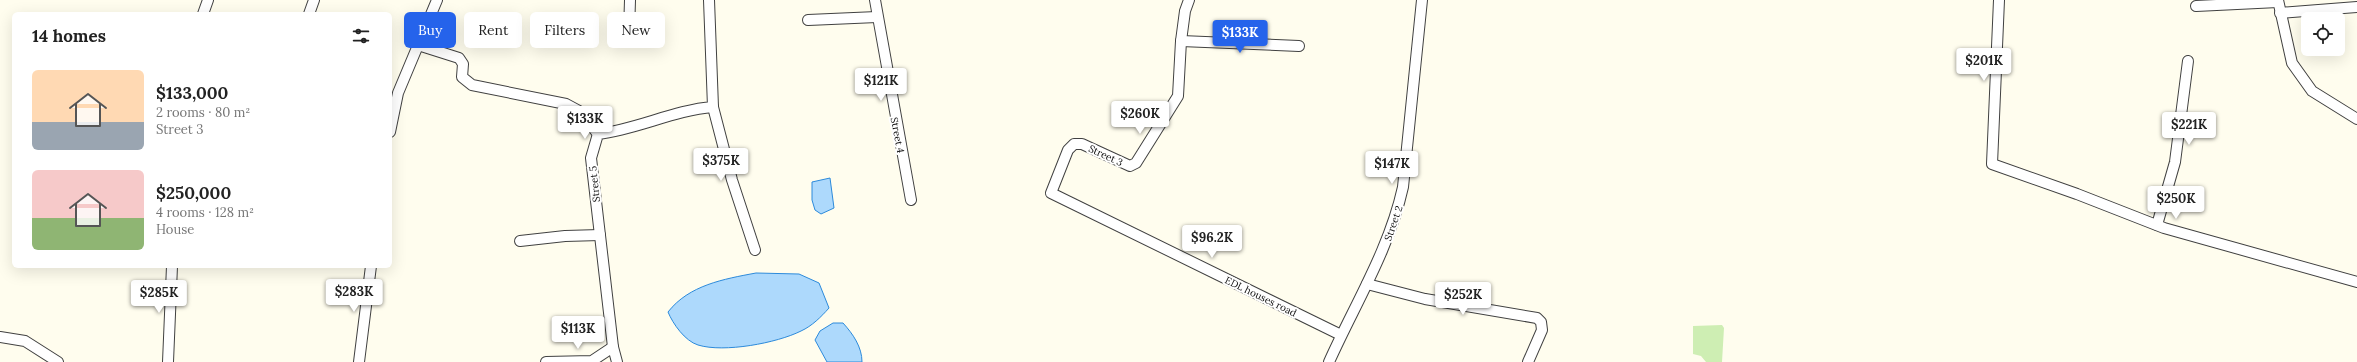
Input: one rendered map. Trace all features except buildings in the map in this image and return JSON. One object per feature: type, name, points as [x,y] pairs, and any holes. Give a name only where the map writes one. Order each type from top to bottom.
[{"type":"street","points":[[204,12],[208,0]]},
{"type":"street","points":[[310,12],[314,0]]},
{"type":"street","points":[[432,12],[437,0]]},
{"type":"street","points":[[629,12],[630,0]]},
{"type":"street","points":[[709,0],[713,107],[732,180],[755,250]]},
{"type":"street","name":"Street 4","points":[[874,0],[911,200]]},
{"type":"street","name":"Street 3","points":[[1051,193],[1068,150],[1074,144],[1082,144],[1130,166],[1136,163],[1178,96],[1181,41],[1185,11],[1189,0]]},
{"type":"street","name":"Street 2","points":[[1329,362],[1389,236],[1403,187],[1422,0]]},
{"type":"street","points":[[1999,0],[1992,164],[2077,194],[2157,225],[2357,282]]},
{"type":"street","points":[[2196,6],[2278,1],[2292,63],[2302,78],[2312,91],[2357,119]]},
{"type":"street","points":[[2280,13],[2357,7]]},
{"type":"street","points":[[808,20],[877,17]]},
{"type":"street","points":[[1181,41],[1299,46]]},
{"type":"street","points":[[392,122],[398,92],[417,48]]},
{"type":"street","points":[[427,48],[459,58],[462,64],[462,77],[472,85],[566,104],[580,111],[598,134],[623,131],[698,108],[713,107]]},
{"type":"street","points":[[2157,225],[2176,162],[2188,61]]},
{"type":"street","name":"Street 5","points":[[598,134],[592,158],[613,347],[617,362]]},
{"type":"street","name":"EDL houses road","points":[[1051,193],[1341,335]]},
{"type":"street","points":[[520,241],[565,236],[600,235]]},
{"type":"street","points":[[168,362],[172,268]]},
{"type":"street","points":[[359,362],[371,268]]},
{"type":"street","points":[[1367,284],[1425,299],[1536,318],[1541,322],[1542,330],[1528,362]]},
{"type":"street","points":[[0,337],[25,342],[58,362]]},
{"type":"street","points":[[546,362],[592,361],[613,347]]},
{"type":"green space","points":[[1722,325],[1724,328],[1722,362],[1706,362],[1701,356],[1693,354],[1693,326]]},
{"type":"water","points":[[830,178],[834,208],[821,214],[815,210],[812,200],[812,182]]},
{"type":"water","points":[[756,273],[799,274],[819,283],[829,308],[809,327],[791,335],[750,346],[722,348],[709,347],[693,343],[680,332],[670,317],[668,312],[676,303],[697,289],[720,281]]},
{"type":"water","points":[[833,323],[843,323],[850,332],[859,346],[862,362],[827,362],[815,340],[820,331]]}]
